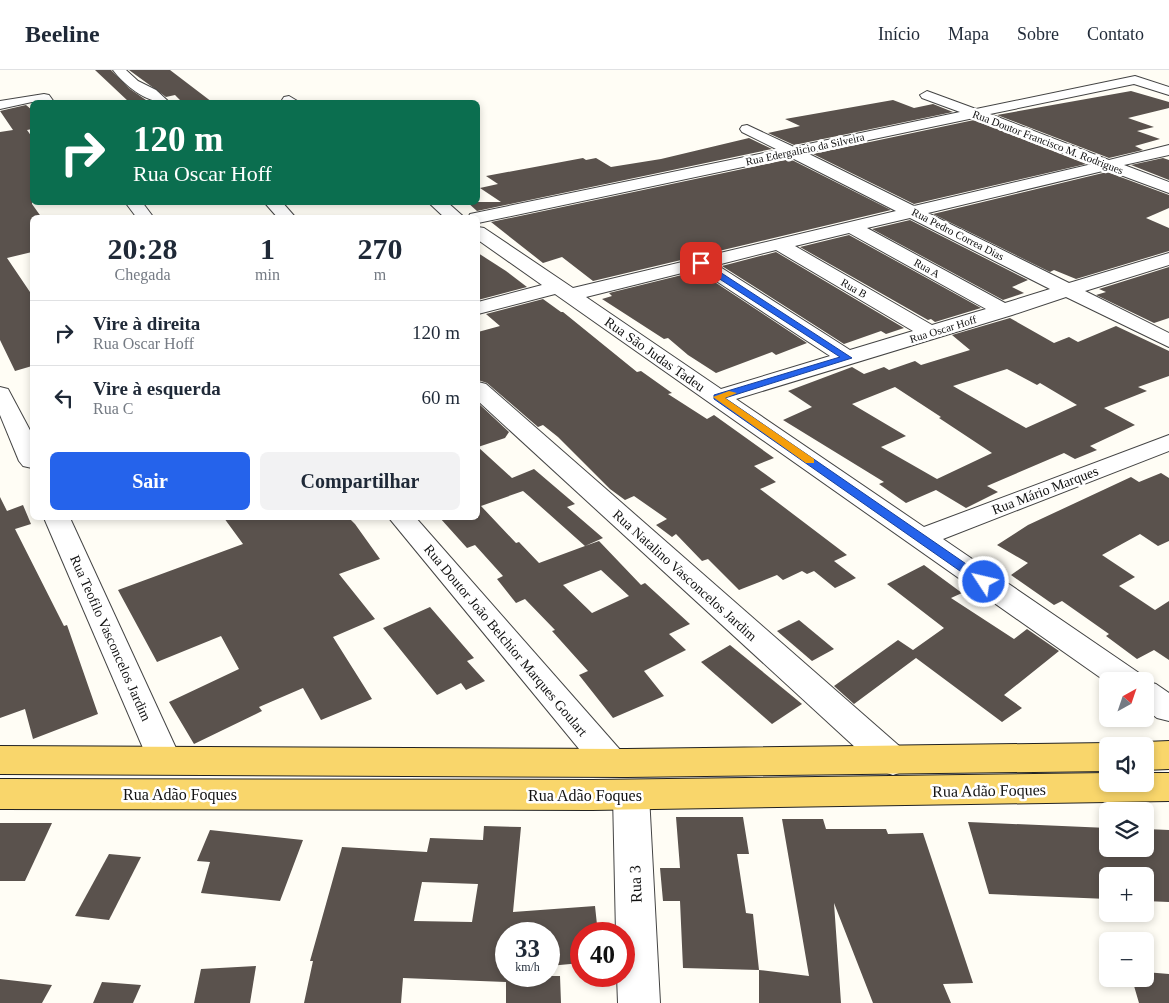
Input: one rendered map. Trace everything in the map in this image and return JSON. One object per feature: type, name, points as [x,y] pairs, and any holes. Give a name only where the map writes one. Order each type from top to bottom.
[{"type":"main road","points":[[1154,756],[1169,755]]},
{"type":"main road","points":[[0,760],[164,759],[610,762],[894,761],[1099,757]]},
{"type":"main road","name":"Rua Adão Foques","points":[[0,794],[631,795],[1169,788]]},
{"type":"street","points":[[119,70],[133,84],[152,93],[160,100]]},
{"type":"street","name":"Rua Edergalicio da Silveira","points":[[480,217],[1135,80],[1169,91]]},
{"type":"street","name":"Rua Doutor Francisco M. Rodrigues","points":[[927,95],[1169,188]]},
{"type":"street","points":[[0,105],[30,102]]},
{"type":"street","name":"Rua Pedro Correa Dias","points":[[747,129],[912,210],[1169,341]]},
{"type":"street","points":[[480,308],[701,263],[912,210],[1169,150]]},
{"type":"street","points":[[135,205],[144,215]]},
{"type":"street","points":[[275,205],[285,215]]},
{"type":"street","points":[[440,205],[453,215]]},
{"type":"street","name":"Rua A","points":[[850,226],[1005,311]]},
{"type":"street","name":"Rua São Judas Tadeu","points":[[480,233],[1115,672]]},
{"type":"street","name":"Rua B","points":[[778,244],[930,332]]},
{"type":"street","name":"Rua Oscar Hoff","points":[[718,397],[1005,311],[1169,259]]},
{"type":"street","points":[[701,263],[848,358]]},
{"type":"street","name":"Rua Natalino Vasconcelos Jardim","points":[[480,391],[894,761]]},
{"type":"street","points":[[0,394],[23,417],[30,451]]},
{"type":"street","name":"Rua Mário Marques","points":[[920,538],[1169,442]]},
{"type":"street","name":"Rua Teofilo Vasconcelos Jardim","points":[[58,520],[164,759]]},
{"type":"street","name":"Rua Doutor João Belchior Marques Goulart","points":[[404,520],[610,762]]},
{"type":"street","points":[[1154,699],[1169,709]]},
{"type":"street","name":"Rua 3","points":[[631,795],[639,1003]]},
{"type":"building","points":[[95,70],[111,70],[130,89],[146,100],[127,100]]},
{"type":"building","points":[[129,70],[170,70],[209,100],[180,100],[175,95],[166,97]]},
{"type":"building","points":[[1131,91],[1169,102],[1169,108],[1128,118],[1154,127],[1137,131],[1160,139],[1135,146],[1143,150],[1109,158],[997,115]]},
{"type":"building","points":[[893,100],[914,108],[933,104],[953,112],[794,145],[768,133],[800,126],[785,119]]},
{"type":"building","points":[[26,105],[30,108],[30,129],[27,130],[30,134],[30,205],[33,205],[40,215],[30,215],[30,252],[7,258],[30,292],[30,367],[15,371],[0,340],[0,132],[13,130],[0,111]]},
{"type":"building","points":[[974,120],[1086,164],[914,204],[813,154]]},
{"type":"building","points":[[749,138],[772,149],[477,211],[470,205],[480,205],[480,202],[501,202],[480,188],[498,184],[486,176],[583,158],[586,160],[596,158],[611,167],[661,159]]},
{"type":"building","points":[[1163,158],[1169,160],[1169,180],[1131,165]]},
{"type":"building","points":[[790,159],[891,210],[593,281],[562,257],[543,263],[491,222]]},
{"type":"building","points":[[1107,172],[1169,195],[1169,208],[1146,218],[1169,228],[1169,251],[1076,279],[1054,270],[1050,272],[933,214]]},
{"type":"building","points":[[910,220],[1028,280],[1012,287],[1024,293],[1003,300],[872,229]]},
{"type":"building","points":[[849,235],[981,308],[935,322],[931,319],[928,320],[800,247]]},
{"type":"building","points":[[776,252],[904,328],[886,334],[881,331],[844,344],[722,266]]},
{"type":"building","points":[[480,254],[506,271],[527,287],[480,299]]},
{"type":"building","points":[[1169,267],[1169,318],[1154,323],[1096,295],[1106,292],[1099,289]]},
{"type":"building","points":[[698,271],[807,343],[776,355],[772,352],[716,373],[688,355],[668,338],[664,339],[602,299],[612,296],[609,293]]},
{"type":"building","points":[[543,299],[563,312],[637,372],[641,371],[672,393],[668,394],[707,419],[714,415],[774,458],[754,466],[776,482],[760,489],[847,555],[834,561],[856,578],[835,588],[814,571],[807,574],[802,571],[783,580],[777,575],[739,590],[708,559],[702,561],[676,534],[672,537],[656,525],[667,519],[634,496],[625,500],[610,489],[558,437],[543,425],[538,427],[487,383],[480,381],[480,331],[500,326],[486,314]]},
{"type":"building","points":[[1010,318],[1054,343],[1069,337],[1078,342],[1116,326],[1169,351],[1169,376],[1138,387],[1147,391],[1104,408],[1135,425],[1090,446],[1097,450],[1075,459],[1064,453],[987,486],[998,492],[966,508],[936,490],[906,503],[879,484],[884,482],[783,420],[812,407],[788,391],[852,367],[864,374],[884,367],[889,370],[915,361],[921,365],[970,350],[952,335]],"holes":[[[1007,369],[1037,385],[1040,383],[1077,405],[1026,428],[953,386]],[[895,387],[941,417],[939,418],[992,453],[937,479],[881,447],[906,436],[852,404]]]},
{"type":"building","points":[[480,405],[509,432],[505,438],[480,446]]},
{"type":"building","points":[[480,449],[512,478],[534,469],[575,504],[567,507],[603,538],[585,546],[599,541],[641,585],[645,583],[690,624],[669,634],[686,650],[644,671],[664,696],[613,718],[579,675],[588,671],[552,631],[555,630],[525,599],[516,603],[497,579],[503,576],[475,545],[467,548],[442,520],[480,520]],"holes":[[[523,491],[585,546],[539,563],[519,542],[516,543],[481,506]],[[601,570],[629,596],[592,613],[563,585]]]},
{"type":"building","points":[[1161,473],[1169,478],[1169,541],[1158,546],[1140,534],[1102,555],[1135,577],[1119,586],[1155,610],[1169,601],[1169,660],[1154,650],[1137,659],[1106,636],[1109,634],[1062,601],[1054,605],[1011,575],[1028,563],[997,545],[1028,525],[1131,477],[1139,482]]},
{"type":"building","points":[[0,497],[7,511],[23,505],[31,524],[15,529],[64,626],[67,625],[98,714],[33,739],[25,709],[0,718]]},
{"type":"building","points":[[225,520],[351,520],[355,524],[380,559],[339,574],[375,619],[333,637],[372,699],[321,720],[303,688],[259,707],[262,711],[194,744],[169,702],[239,669],[221,636],[157,662],[118,590],[243,544]]},
{"type":"building","points":[[924,565],[962,593],[951,598],[1014,639],[1027,629],[1059,651],[1004,695],[1022,708],[1002,722],[916,658],[854,704],[834,686],[898,640],[913,650],[944,628],[887,584]]},
{"type":"building","points":[[430,607],[474,658],[467,661],[485,681],[466,690],[461,683],[437,695],[383,628]]},
{"type":"building","points":[[799,620],[834,649],[812,661],[777,631]]},
{"type":"building","points":[[730,645],[802,704],[772,724],[701,662]]},
{"type":"building","points":[[676,817],[743,817],[749,854],[737,854],[746,913],[753,914],[759,970],[683,968],[680,901],[663,901],[660,868],[680,868]]},
{"type":"building","points":[[782,819],[823,819],[826,829],[886,829],[888,834],[923,833],[973,983],[943,984],[951,1003],[873,1003],[834,903],[841,1003],[759,1003],[759,970],[809,976]]},
{"type":"building","points":[[968,822],[1099,828],[1099,857],[1154,857],[1154,829],[1169,830],[1169,902],[1154,901],[1154,867],[1099,867],[1099,899],[989,894]]},
{"type":"building","points":[[0,823],[52,823],[25,881],[0,881]]},
{"type":"building","points":[[484,826],[521,827],[513,912],[595,906],[597,922],[570,922],[570,964],[560,965],[560,922],[495,922],[495,982],[403,978],[401,1003],[304,1003],[313,961],[310,961],[342,847],[427,852],[430,838],[483,840]],"holes":[[[422,882],[478,884],[472,922],[414,921]]]},
{"type":"building","points":[[210,830],[303,840],[280,901],[201,893],[210,862],[197,861]]},
{"type":"building","points":[[109,854],[141,857],[109,920],[75,916]]},
{"type":"building","points":[[256,966],[250,1003],[194,1003],[201,969]]},
{"type":"building","points":[[1154,973],[1169,974],[1169,1003],[1139,1003],[1134,987],[1154,987]]},
{"type":"building","points":[[560,976],[561,1003],[506,1003],[506,987],[560,987]]},
{"type":"building","points":[[0,979],[52,985],[42,1003],[0,1003]]},
{"type":"building","points":[[102,982],[141,985],[133,1003],[93,1003]]},
{"type":"slow traffic","points":[[732,393],[718,397],[810,461]]},
{"type":"route","points":[[701,263],[848,358],[718,397],[984,582]]}]
